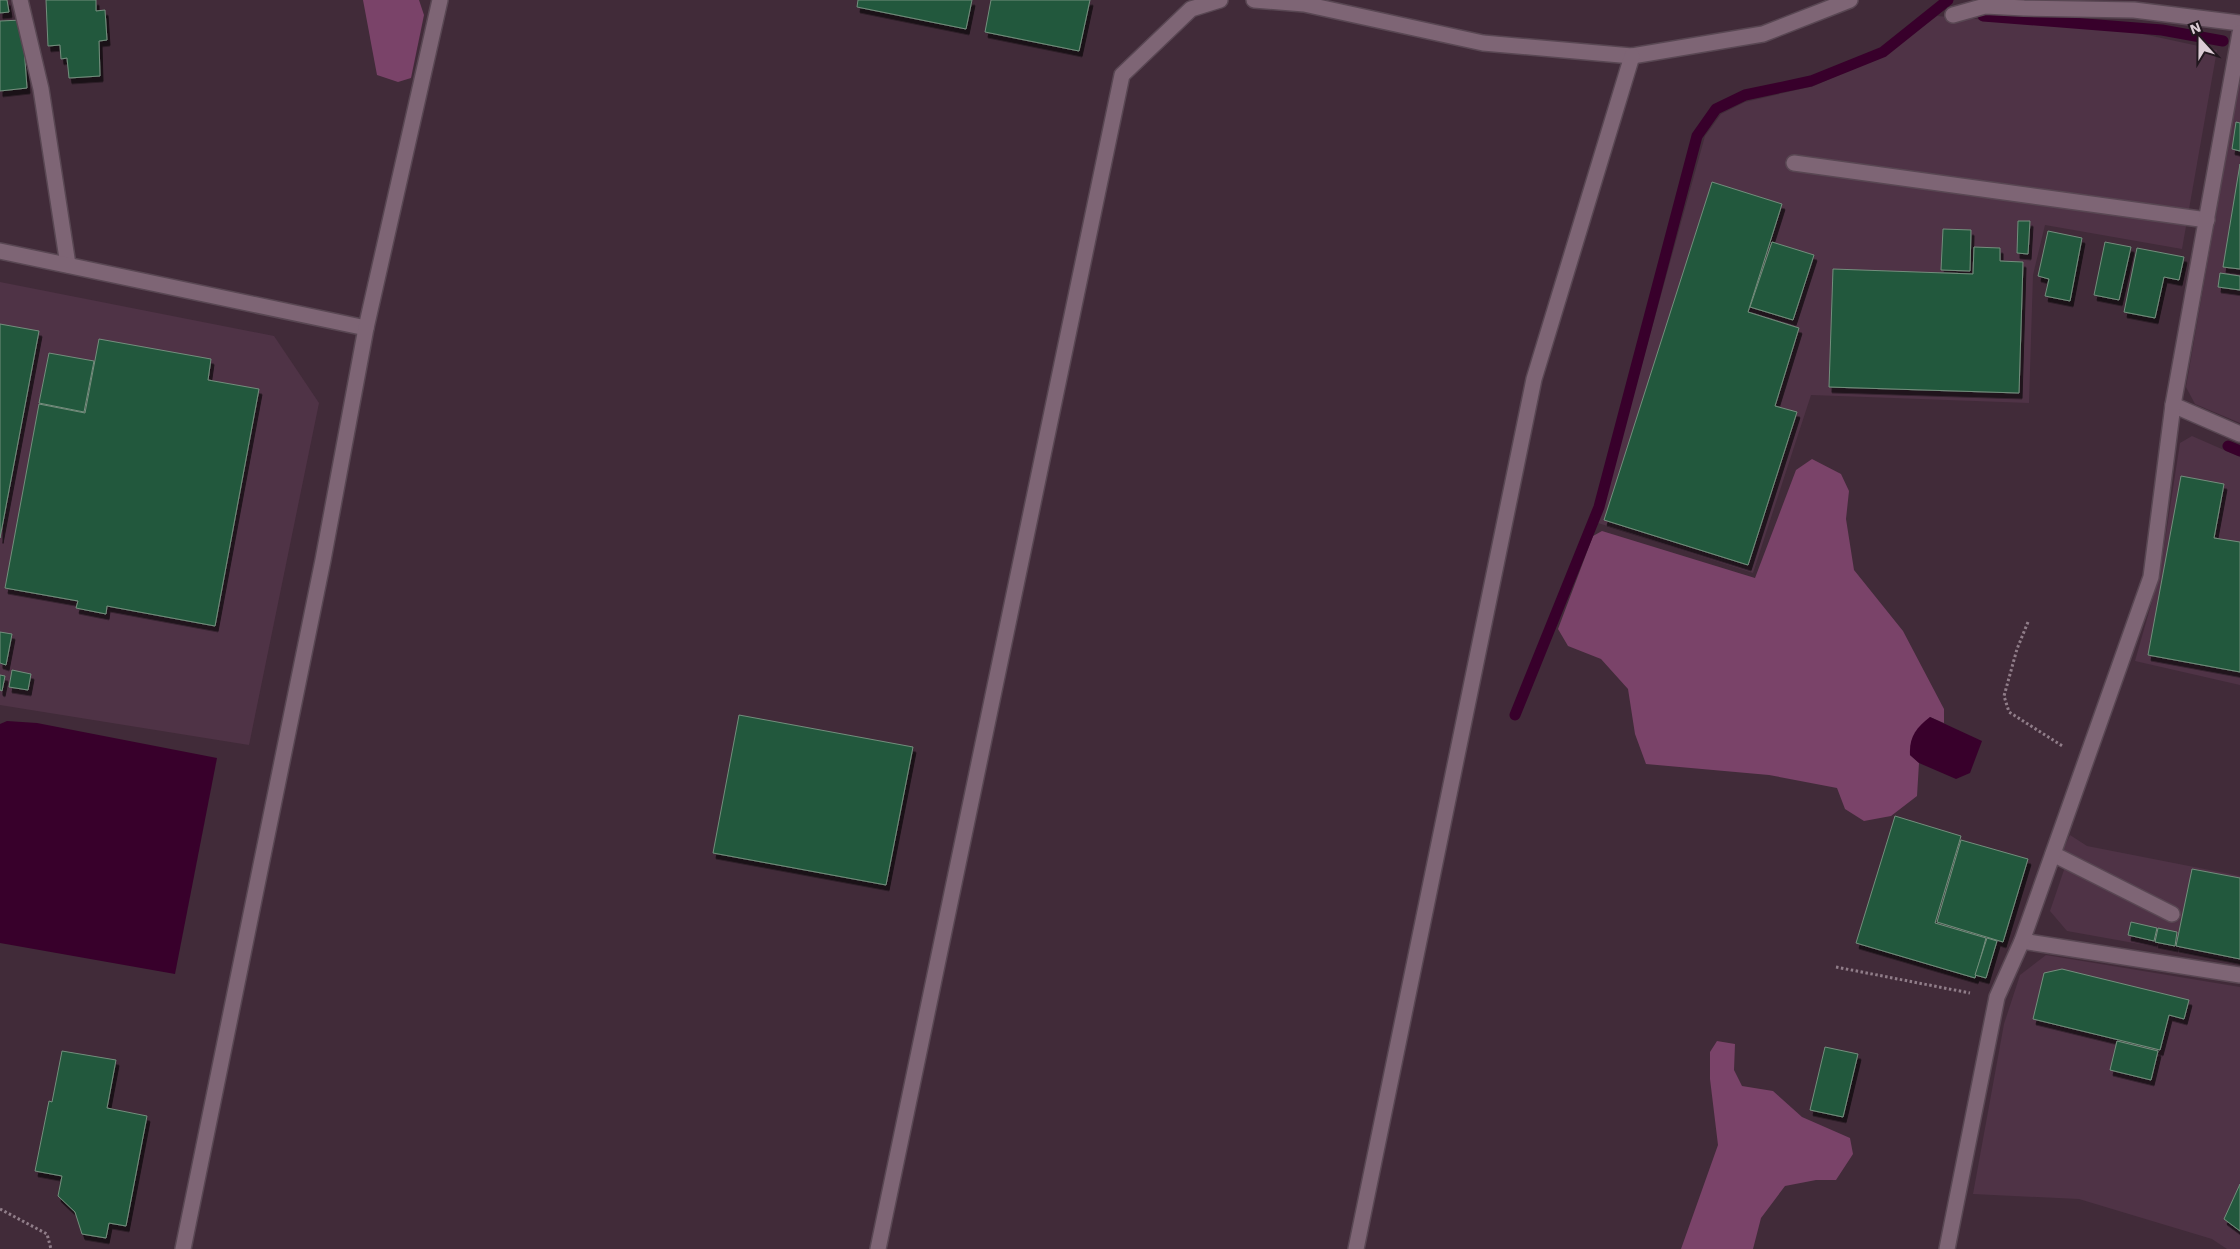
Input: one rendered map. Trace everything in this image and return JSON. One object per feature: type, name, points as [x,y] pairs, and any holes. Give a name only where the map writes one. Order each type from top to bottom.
[{"type":"street","points":[[20,0],[41,89],[68,266]]},
{"type":"street","points":[[183,1249],[323,560],[366,328],[440,0]]},
{"type":"street","points":[[878,1249],[1122,75],[1191,8],[1220,0]]},
{"type":"street","points":[[1254,0],[1304,4],[1484,43],[1632,56],[1764,34],[1850,0]]},
{"type":"street","points":[[1953,15],[1985,6],[2134,10],[2240,23]]},
{"type":"street","points":[[1947,1249],[1997,997],[2022,941],[2151,576],[2174,406],[2240,32]]},
{"type":"street","points":[[1356,1249],[1534,379],[1632,56]]},
{"type":"street","points":[[1794,163],[2206,220]]},
{"type":"street","points":[[0,251],[366,328]]},
{"type":"street","points":[[2174,406],[2240,434]]},
{"type":"street","points":[[2053,854],[2172,914]]},
{"type":"street","points":[[2022,941],[2240,975]]},
{"type":"path","points":[[2028,622],[2017,649],[2004,696],[2009,712],[2086,760]]},
{"type":"path","points":[[1836,967],[1997,997]]},
{"type":"path","points":[[0,1209],[47,1234],[50,1249]]},
{"type":"shaded area","points":[[363,0],[419,0],[424,15],[411,78],[398,82],[377,75]]},
{"type":"shaded area","points":[[1937,16],[2129,31],[2217,50],[2182,249],[2045,225],[2033,275],[2029,403],[1811,395],[1753,573],[1598,523],[1705,136],[1721,114],[1745,102],[1814,86],[1885,54]]},
{"type":"shaded area","points":[[2240,77],[2240,423],[2195,404],[2186,387]]},
{"type":"shaded area","points":[[0,282],[274,336],[319,403],[249,745],[0,705]]},
{"type":"shaded area","points":[[2192,436],[2240,457],[2240,685],[2135,661],[2160,573],[2180,443]]},
{"type":"shaded area","points":[[1812,459],[1841,474],[1849,491],[1846,519],[1854,570],[1903,631],[1944,709],[1944,723],[1930,717],[1910,755],[1919,763],[1917,796],[1891,816],[1864,821],[1845,809],[1837,788],[1769,775],[1646,764],[1635,734],[1628,689],[1601,659],[1568,646],[1558,629],[1593,536],[1602,531],[1755,578],[1796,470]]},
{"type":"shaded area","points":[[1930,717],[1982,741],[1970,773],[1956,779],[1919,763],[1910,755],[1914,733]]},
{"type":"shaded area","points":[[7,721],[37,723],[217,758],[175,974],[0,943],[0,724]]},
{"type":"shaded area","points":[[2070,835],[2087,846],[2240,876],[2240,962],[2067,931],[2050,911],[2066,864],[2062,852]]},
{"type":"shaded area","points":[[2046,955],[2240,987],[2240,1249],[2227,1249],[2212,1239],[2079,1199],[1973,1194],[2004,1024],[2020,975]]},
{"type":"shaded area","points":[[1717,1041],[1735,1044],[1734,1070],[1742,1086],[1773,1091],[1802,1117],[1850,1138],[1853,1154],[1836,1180],[1816,1180],[1785,1186],[1761,1218],[1753,1249],[1681,1249],[1718,1145],[1710,1079],[1710,1052]]},
{"type":"building","points":[[0,0],[7,0],[9,12],[0,13]]},
{"type":"building","points":[[46,0],[96,0],[96,11],[105,10],[107,40],[99,41],[100,76],[69,78],[67,58],[61,59],[60,45],[48,46]]},
{"type":"building","points":[[858,0],[972,0],[966,29],[857,7]]},
{"type":"building","points":[[991,0],[1090,0],[1079,51],[985,32]]},
{"type":"building","points":[[22,20],[27,88],[0,91],[0,21]]},
{"type":"building","points":[[2236,122],[2240,123],[2240,151],[2232,149]]},
{"type":"building","points":[[2240,164],[2240,269],[2223,267]]},
{"type":"building","points":[[1712,182],[1782,204],[1748,312],[1799,328],[1775,406],[1797,412],[1748,565],[1604,520]]},
{"type":"building","points":[[2018,221],[2030,221],[2028,254],[2017,253]]},
{"type":"building","points":[[1943,229],[1971,230],[1970,271],[1941,270]]},
{"type":"building","points":[[2048,231],[2082,238],[2070,301],[2045,296],[2049,279],[2038,276]]},
{"type":"building","points":[[1772,242],[1814,255],[1793,320],[1750,307]]},
{"type":"building","points":[[2105,242],[2131,247],[2119,300],[2094,295]]},
{"type":"building","points":[[1974,247],[2000,248],[2000,261],[2023,262],[2019,393],[1829,387],[1833,269],[1973,274]]},
{"type":"building","points":[[2137,248],[2184,257],[2179,280],[2164,277],[2155,318],[2124,312]]},
{"type":"building","points":[[2220,273],[2240,276],[2240,290],[2218,287]]},
{"type":"building","points":[[0,324],[39,331],[0,538]]},
{"type":"building","points":[[99,339],[211,359],[208,380],[259,389],[215,626],[107,606],[106,614],[76,608],[78,601],[5,588],[39,404],[85,413]]},
{"type":"building","points":[[49,353],[94,361],[84,412],[39,403]]},
{"type":"building","points":[[2181,476],[2224,484],[2214,538],[2240,542],[2240,672],[2148,655]]},
{"type":"building","points":[[0,632],[12,634],[6,665],[0,663]]},
{"type":"building","points":[[12,670],[31,674],[28,690],[9,687]]},
{"type":"building","points":[[0,675],[5,676],[2,691],[0,690]]},
{"type":"building","points":[[739,715],[913,747],[886,885],[713,853]]},
{"type":"building","points":[[1895,816],[1961,836],[1935,923],[1986,938],[1975,978],[1856,943]]},
{"type":"building","points":[[1961,840],[2028,859],[2003,942],[1937,922]]},
{"type":"building","points":[[2192,869],[2240,878],[2240,959],[2176,946]]},
{"type":"building","points":[[2131,922],[2157,928],[2154,941],[2128,935]]},
{"type":"building","points":[[2158,928],[2177,932],[2175,946],[2155,942]]},
{"type":"building","points":[[1987,938],[1997,941],[1986,978],[1975,975]]},
{"type":"building","points":[[2062,969],[2189,1000],[2184,1019],[2169,1015],[2160,1050],[2033,1019],[2044,973]]},
{"type":"building","points":[[2117,1041],[2158,1051],[2151,1080],[2110,1070]]},
{"type":"building","points":[[1825,1047],[1858,1054],[1843,1117],[1810,1110]]},
{"type":"building","points":[[62,1051],[116,1060],[107,1108],[147,1116],[126,1226],[109,1223],[106,1238],[82,1234],[75,1212],[58,1196],[62,1176],[35,1171],[49,1101],[52,1102]]},
{"type":"building","points":[[2240,1184],[2240,1231],[2224,1219]]},
{"type":"waterway","points":[[1515,715],[1599,507],[1697,136],[1716,109],[1745,95],[1811,81],[1883,52],[1948,0]]},
{"type":"waterway","points":[[1983,16],[2162,30],[2223,41]]},
{"type":"waterway","points":[[2228,446],[2240,451]]}]
